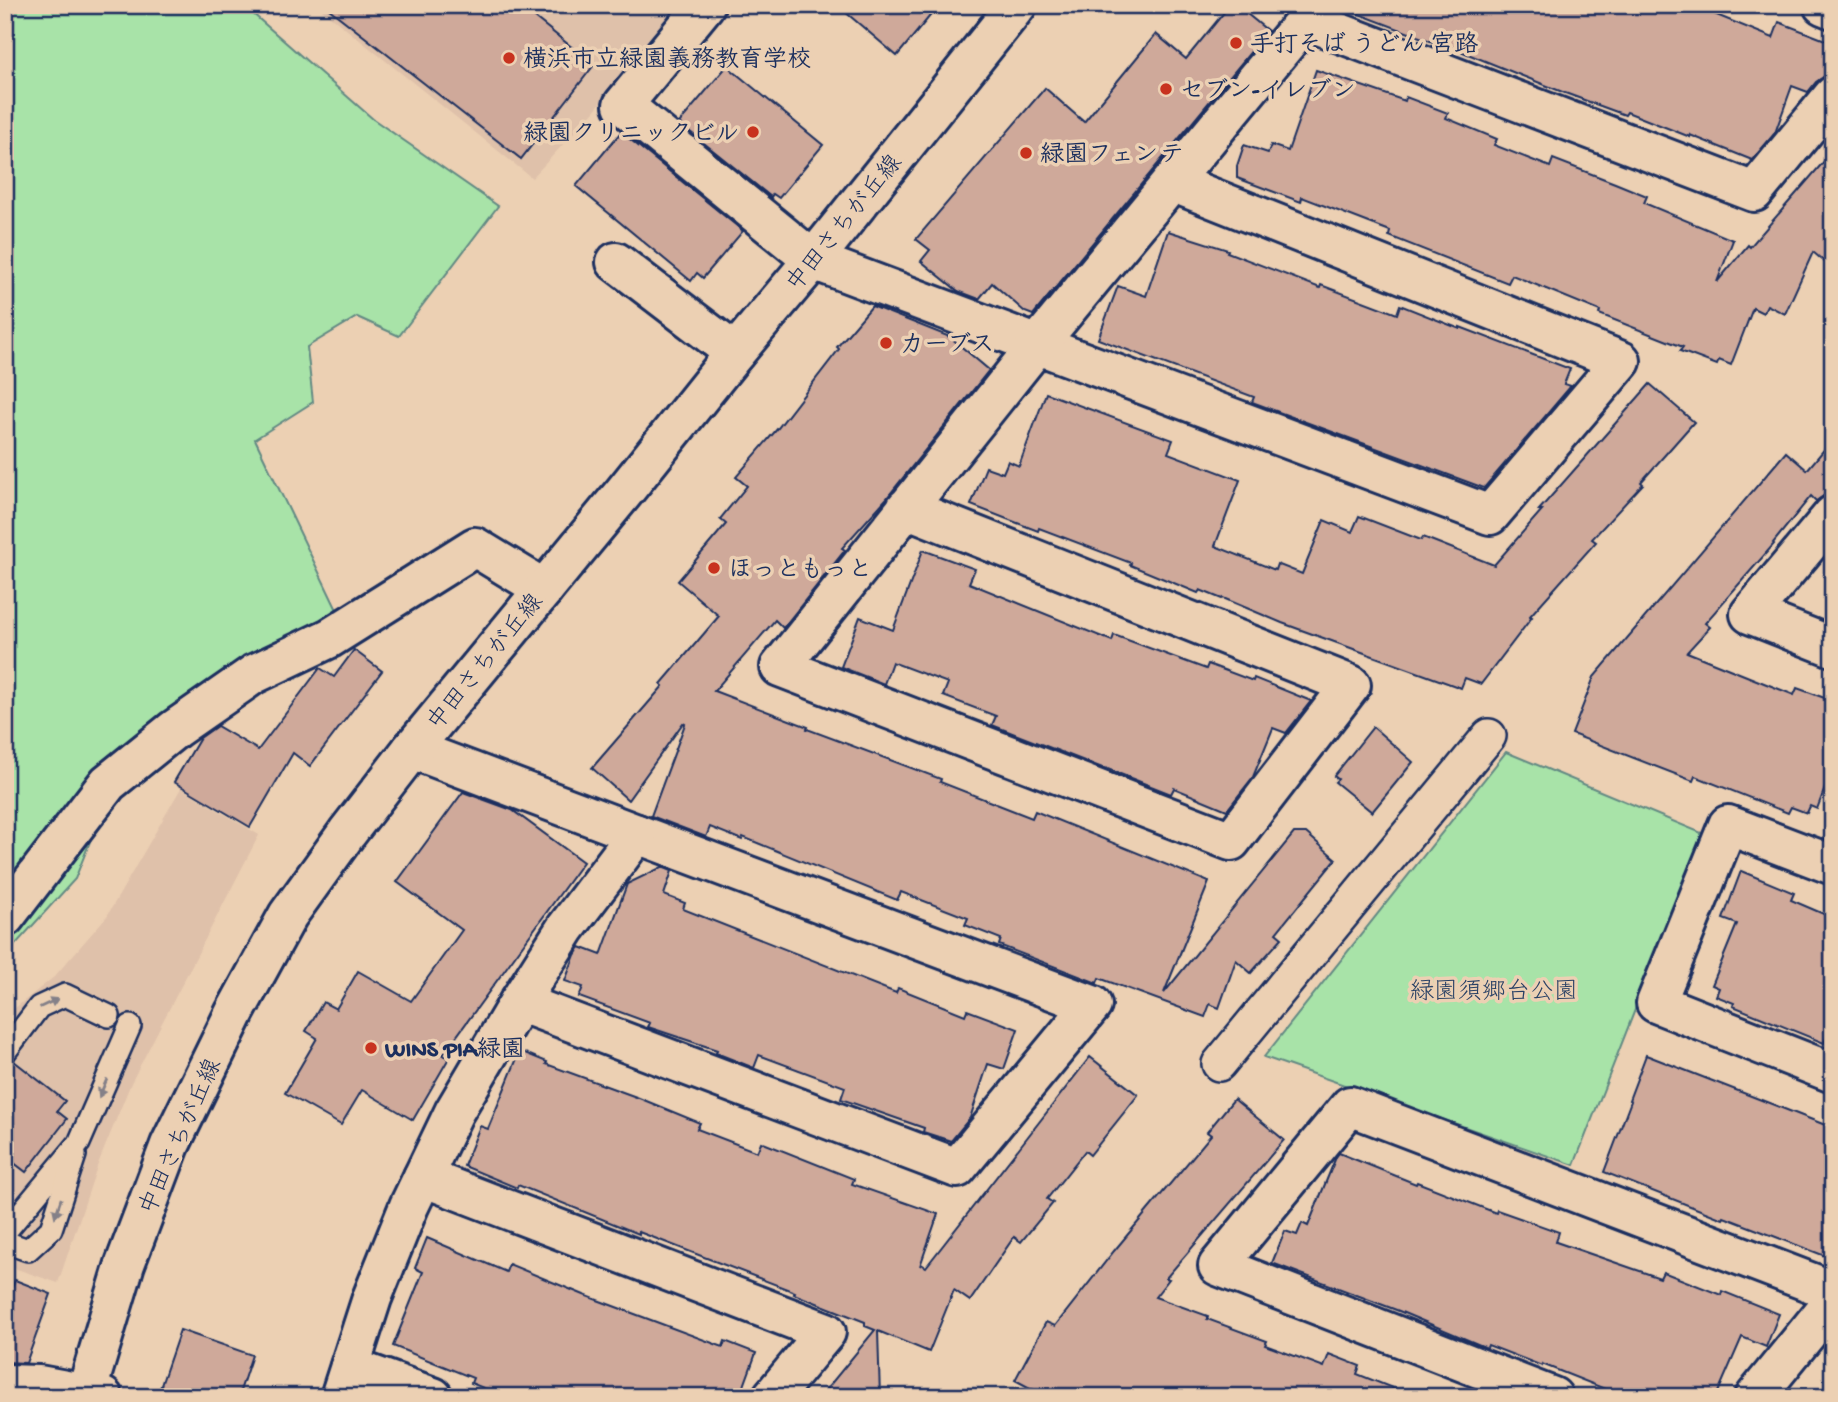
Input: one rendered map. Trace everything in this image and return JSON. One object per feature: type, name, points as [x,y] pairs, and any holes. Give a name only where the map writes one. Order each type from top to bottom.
[{"type":"street","points":[[705,5],[623,105],[813,260],[1490,514],[1621,361],[1172,183]]},
{"type":"street","name":"中田さちが丘線","points":[[91,1396],[125,1264],[170,1145],[235,1012],[288,915],[412,749],[813,260],[1017,5]]},
{"type":"street","points":[[1822,5],[1833,9]]},
{"type":"street","points":[[906,508],[1351,684],[1231,841],[780,667],[906,508],[1038,344],[1312,13],[1754,192],[1833,96]]},
{"type":"street","points":[[616,262],[735,352]]},
{"type":"street","points":[[1833,515],[1750,614],[1833,647]]},
{"type":"street","points":[[5,917],[108,783],[175,729],[254,674],[330,638],[475,547],[544,589]]},
{"type":"street","points":[[1219,1064],[1489,736]]},
{"type":"street","points":[[412,749],[1092,1005],[957,1168],[519,1002]]},
{"type":"street","points":[[1833,865],[1728,825],[1656,1003],[1833,1073]]},
{"type":"street","points":[[433,1397],[345,1382],[372,1298],[409,1206],[454,1112],[566,928],[637,834]]},
{"type":"street","points":[[1553,1397],[1218,1266],[1350,1106],[1833,1291]]},
{"type":"street","points":[[423,1177],[827,1332],[772,1397]]},
{"type":"street","points":[[1755,1397],[1833,1301]]},
{"type":"street","points":[[5,1384],[39,1385],[91,1396]]},
{"type":"lane","points":[[5,1052],[39,1007],[65,995],[109,1016]]},
{"type":"lane","points":[[5,1242],[28,1250],[51,1229],[79,1143],[131,1026]]},
{"type":"lane","points":[[5,1232],[79,1143]]},
{"type":"shaded area","name":"横浜市立緑園義務教育学校","points":[[316,5],[678,5],[594,111],[532,178]]},
{"type":"shaded area","points":[[181,788],[259,835],[131,1083],[98,1164],[58,1283],[5,1265],[5,1016],[54,977],[107,916]]},
{"type":"green space","points":[[5,5],[243,5],[373,119],[498,206],[399,336],[357,317],[307,347],[313,402],[255,439],[338,612],[109,794],[75,879],[5,956]]},
{"type":"green space","name":"緑園須郷台公園","points":[[1506,752],[1704,834],[1574,1165],[1264,1057]]},
{"type":"building","name":"横浜市立緑園義務教育学校","points":[[324,5],[519,5],[594,65],[521,159]]},
{"type":"building","points":[[837,5],[939,5],[897,56]]},
{"type":"building","points":[[1230,5],[1236,5],[1268,31],[1033,315],[1025,312],[992,283],[979,299],[958,291],[921,261],[930,250],[916,239],[1045,88],[1084,122],[1156,34],[1186,59]]},
{"type":"building","points":[[1344,5],[1692,5],[1773,38],[1779,22],[1833,43],[1833,75],[1825,76],[1816,82],[1808,92],[1792,86],[1775,133],[1752,160],[1627,112],[1625,115],[1565,93],[1433,40],[1343,8]]},
{"type":"building","name":"緑園クリニックビル","points":[[727,66],[823,145],[779,198],[773,194],[771,197],[679,123]]},
{"type":"building","points":[[1316,70],[1405,101],[1406,97],[1448,113],[1446,118],[1497,139],[1494,145],[1550,167],[1553,159],[1615,183],[1647,196],[1644,203],[1733,240],[1717,282],[1833,151],[1833,269],[1813,252],[1785,314],[1767,305],[1763,313],[1753,308],[1731,365],[1719,360],[1717,365],[1680,351],[1683,347],[1599,314],[1600,311],[1512,275],[1508,283],[1389,236],[1390,231],[1302,197],[1301,202],[1237,178],[1237,166],[1244,145],[1268,153],[1271,145],[1288,151]]},
{"type":"building","points":[[621,132],[743,231],[703,278],[697,273],[691,281],[576,186]]},
{"type":"building","points":[[1168,231],[1228,250],[1227,252],[1320,288],[1321,285],[1397,314],[1400,305],[1570,369],[1564,384],[1571,386],[1484,488],[1252,402],[1254,397],[1098,339],[1118,286],[1146,296]]},
{"type":"building","points":[[872,306],[950,337],[989,370],[886,499],[842,548],[845,550],[783,628],[775,620],[714,691],[941,779],[940,782],[1032,818],[1035,811],[1209,882],[1164,993],[1294,833],[1306,833],[1336,859],[1276,933],[1282,938],[1251,973],[1236,960],[1219,1008],[1210,1004],[1205,1017],[1099,978],[1097,983],[999,945],[1001,939],[965,925],[968,918],[901,892],[897,900],[743,837],[742,840],[710,827],[706,837],[651,816],[685,724],[683,723],[628,800],[592,768],[719,616],[678,581],[726,524],[720,519],[747,486],[736,477],[778,428],[839,349],[837,347]]},
{"type":"building","points":[[1650,384],[1694,422],[1641,482],[1643,484],[1592,539],[1596,542],[1530,616],[1532,617],[1481,684],[1465,678],[1461,688],[1282,623],[1223,598],[1200,590],[1198,593],[1130,565],[1131,563],[971,505],[986,467],[1003,473],[1008,461],[1019,466],[1046,393],[1173,440],[1168,453],[1240,480],[1215,546],[1275,570],[1277,564],[1302,574],[1324,520],[1352,532],[1359,516],[1494,565]]},
{"type":"building","points":[[1833,439],[1833,494],[1825,495],[1816,501],[1811,496],[1774,544],[1705,623],[1710,627],[1687,652],[1794,695],[1797,688],[1833,701],[1833,767],[1817,809],[1810,806],[1807,813],[1791,807],[1788,813],[1695,776],[1693,781],[1572,734],[1594,677],[1786,452],[1807,470]]},
{"type":"building","points":[[923,550],[975,569],[969,583],[1112,641],[1114,635],[1206,669],[1208,664],[1253,681],[1254,678],[1311,701],[1286,733],[1273,728],[1253,777],[1227,810],[1174,788],[1171,794],[992,725],[996,716],[943,696],[948,683],[892,662],[884,684],[841,667],[860,617],[893,630]]},
{"type":"building","points":[[354,650],[382,671],[310,766],[293,753],[250,827],[174,782],[200,738],[217,726],[258,750],[320,668],[334,677]]},
{"type":"building","points":[[1373,727],[1413,762],[1372,812],[1335,782],[1338,779],[1334,776]]},
{"type":"building","points":[[463,792],[512,810],[583,862],[443,1055],[449,1058],[413,1120],[362,1090],[341,1125],[285,1093],[317,1038],[306,1031],[323,1002],[336,1009],[358,971],[411,1001],[462,930],[397,882]]},
{"type":"building","points":[[662,867],[672,871],[664,895],[685,903],[683,909],[896,993],[898,988],[965,1015],[967,1010],[1018,1029],[1004,1069],[988,1064],[970,1118],[951,1141],[923,1132],[924,1128],[841,1099],[845,1087],[759,1055],[754,1068],[716,1053],[717,1050],[648,1027],[650,1023],[579,997],[583,987],[565,981],[580,947],[601,955],[627,884]]},
{"type":"building","points":[[1741,871],[1794,893],[1791,900],[1833,918],[1833,1019],[1824,1043],[1733,1006],[1734,1003],[1716,996],[1719,988],[1712,985],[1737,924],[1723,919]]},
{"type":"building","points":[[520,1051],[547,1062],[546,1064],[700,1123],[697,1129],[757,1152],[761,1142],[854,1179],[852,1184],[938,1214],[920,1266],[921,1264],[926,1267],[1090,1057],[1138,1095],[1090,1155],[1085,1151],[1047,1199],[1053,1203],[1021,1242],[1014,1237],[970,1301],[954,1290],[929,1352],[878,1331],[880,1397],[820,1397],[875,1330],[865,1326],[865,1322],[794,1294],[795,1292],[464,1166],[480,1126],[488,1129]]},
{"type":"building","points":[[1646,1055],[1833,1128],[1833,1259],[1604,1172]]},
{"type":"building","points":[[14,1061],[65,1101],[57,1111],[67,1119],[26,1172],[5,1156],[5,1065]]},
{"type":"building","points":[[1234,1099],[1284,1140],[1166,1278],[1169,1279],[1155,1297],[1208,1316],[1207,1319],[1267,1341],[1265,1345],[1324,1367],[1329,1354],[1360,1366],[1357,1374],[1410,1395],[1409,1397],[1047,1397],[1015,1380],[1046,1322],[1055,1326],[1211,1135],[1207,1132]]},
{"type":"building","points":[[1339,1153],[1496,1213],[1497,1210],[1559,1232],[1556,1242],[1660,1278],[1663,1272],[1721,1295],[1722,1291],[1779,1314],[1766,1347],[1742,1337],[1716,1397],[1625,1397],[1542,1364],[1488,1345],[1487,1348],[1272,1263],[1285,1231],[1297,1235],[1302,1223],[1308,1226]]},
{"type":"building","points":[[427,1238],[506,1272],[509,1264],[723,1347],[725,1341],[756,1353],[740,1397],[505,1397],[471,1383],[473,1378],[393,1346],[423,1272],[415,1268]]},
{"type":"building","points":[[15,1280],[51,1294],[26,1363],[5,1362],[5,1307]]},
{"type":"building","points":[[180,1330],[252,1355],[238,1397],[157,1397]]},
{"type":"place","name":"手打そば うどん 宮路","points":[[1236,43]]},
{"type":"place","name":"横浜市立緑園義務教育学校","points":[[509,58]]},
{"type":"place","name":"セブン-イレブン","points":[[1166,89]]},
{"type":"place","name":"緑園クリニックビル","points":[[753,132]]},
{"type":"place","name":"緑園フェンテ","points":[[1026,153]]},
{"type":"place","name":"カーブス","points":[[886,343]]},
{"type":"place","name":"ほっともっと","points":[[714,568]]},
{"type":"place","name":"WINS PIA緑園","points":[[371,1048]]}]
